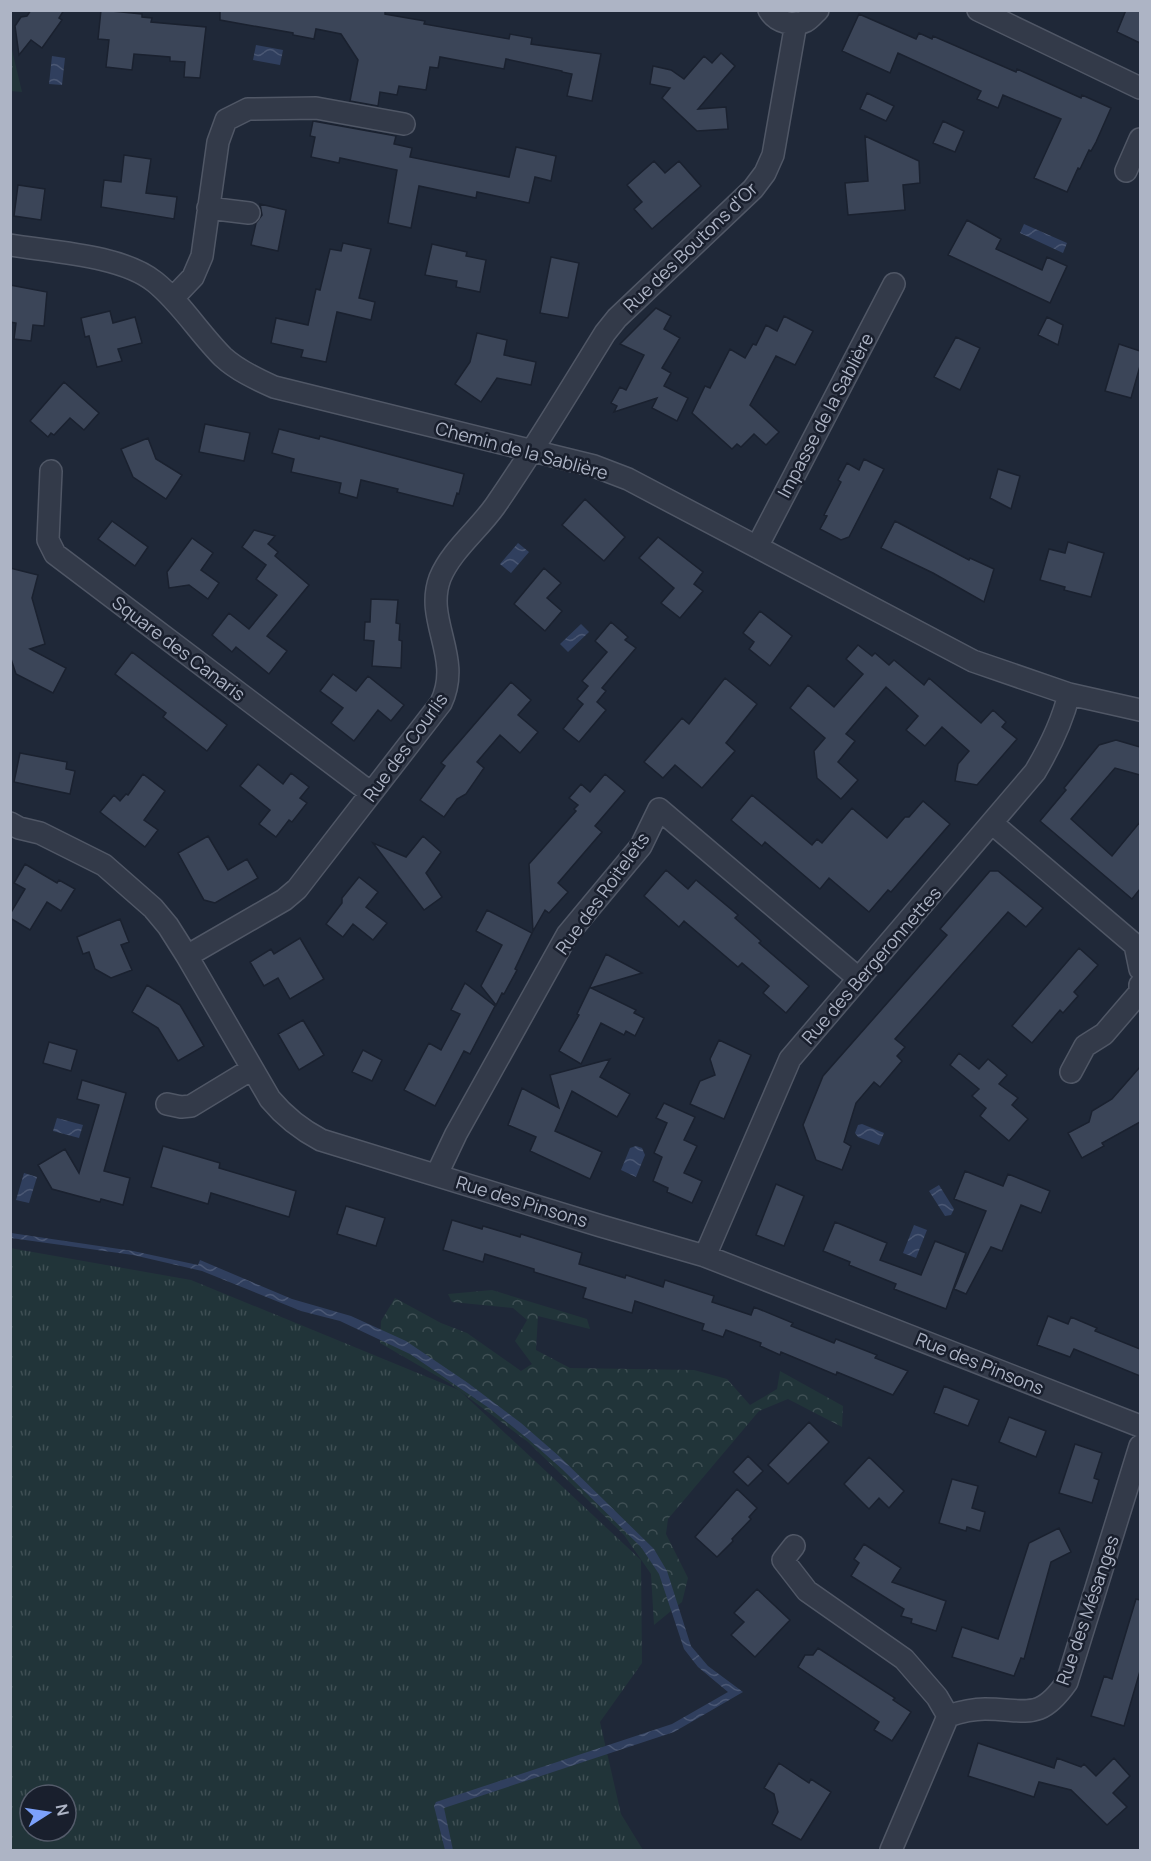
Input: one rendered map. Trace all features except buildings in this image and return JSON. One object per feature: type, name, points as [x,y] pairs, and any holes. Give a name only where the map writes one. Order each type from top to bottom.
[{"type":"street","points":[[769,10],[773,17],[789,24],[807,21],[818,10]]},
{"type":"street","points":[[978,10],[1140,88]]},
{"type":"street","name":"Rue des Boutons d'Or","points":[[532,450],[605,333],[617,318],[753,189],[765,173],[773,155],[796,23]]},
{"type":"street","points":[[173,298],[193,278],[202,256],[218,142],[226,120],[248,109],[316,108],[404,124]]},
{"type":"street","points":[[1126,171],[1140,139]]},
{"type":"street","points":[[208,208],[249,213]]},
{"type":"street","name":"Chemin de la Sablière","points":[[10,245],[121,264],[154,281],[173,298],[225,358],[248,375],[274,387],[594,466],[628,479],[973,662],[1069,694],[1140,710]]},
{"type":"street","name":"Impasse de la Sablière","points":[[757,547],[894,284]]},
{"type":"street","name":"Rue des Courlis","points":[[187,956],[284,900],[297,889],[441,703],[448,688],[449,670],[437,614],[436,597],[440,579],[448,564],[492,510],[532,450]]},
{"type":"street","name":"Square des Canaris","points":[[51,471],[48,540],[55,554],[371,793]]},
{"type":"street","name":"Rue des Bergeronnettes","points":[[705,1256],[790,1059],[993,824],[1035,772],[1062,721],[1069,694]]},
{"type":"street","name":"Rue des Roitelets","points":[[436,1174],[567,935],[641,846],[659,809],[858,978]]},
{"type":"street","points":[[993,824],[1138,945],[1140,969]]},
{"type":"street","name":"Rue des Pinsons","points":[[13,827],[40,833],[104,865],[153,908],[168,926],[187,956],[270,1099],[301,1129],[321,1140],[705,1256],[1140,1426]]},
{"type":"street","points":[[1071,1072],[1085,1046],[1104,1034],[1140,992],[1140,985]]},
{"type":"street","points":[[167,1104],[181,1107],[191,1106],[252,1069]]},
{"type":"street","name":"Rue des Mésanges","points":[[948,1716],[986,1709],[1023,1712],[1041,1709],[1055,1699],[1067,1682],[1140,1446]]},
{"type":"street","points":[[794,1546],[783,1560],[807,1591],[904,1659],[937,1697],[948,1716],[891,1851]]},
{"type":"green space","points":[[11,46],[22,92],[11,91]]},
{"type":"green space","points":[[10,1248],[191,1280],[459,1390],[641,1560],[642,1663],[600,1722],[621,1814],[643,1850],[11,1850]]},
{"type":"green space","points":[[492,1290],[587,1319],[590,1329],[538,1316],[536,1350],[570,1368],[694,1370],[727,1379],[750,1405],[777,1389],[780,1371],[843,1406],[842,1427],[788,1399],[759,1411],[668,1519],[666,1534],[688,1578],[682,1602],[654,1625],[651,1574],[624,1535],[528,1442],[449,1383],[380,1343],[381,1321],[395,1298],[441,1323],[467,1333],[521,1371],[532,1364],[515,1341],[527,1320],[513,1308],[452,1302],[448,1294]]},
{"type":"water","points":[[256,45],[283,50],[280,65],[253,60]]},
{"type":"water","points":[[52,56],[65,58],[62,85],[49,84]]},
{"type":"water","points":[[1024,224],[1067,243],[1063,253],[1020,233]]},
{"type":"water","points":[[518,543],[529,552],[511,573],[500,564]]},
{"type":"water","points":[[581,624],[589,632],[568,652],[560,644]]},
{"type":"water","points":[[57,1118],[83,1125],[79,1138],[53,1131]]},
{"type":"water","points":[[862,1124],[884,1133],[879,1145],[858,1137],[855,1133],[858,1125]]},
{"type":"water","points":[[636,1146],[642,1148],[645,1155],[636,1177],[621,1170],[630,1148]]},
{"type":"water","points":[[24,1173],[37,1177],[29,1203],[16,1200]]},
{"type":"water","points":[[939,1185],[954,1209],[951,1215],[945,1216],[929,1191]]},
{"type":"water","points":[[914,1225],[927,1230],[916,1258],[903,1253]]},
{"type":"water","points":[[11,1233],[133,1251],[198,1265],[200,1260],[292,1299],[351,1316],[406,1341],[521,1423],[560,1457],[654,1549],[667,1571],[691,1646],[708,1666],[743,1692],[674,1732],[444,1808],[453,1850],[445,1850],[434,1806],[436,1802],[672,1724],[728,1692],[698,1667],[684,1649],[659,1574],[641,1547],[562,1469],[528,1439],[489,1408],[410,1354],[340,1321],[301,1311],[202,1271],[133,1255],[11,1238]]}]
